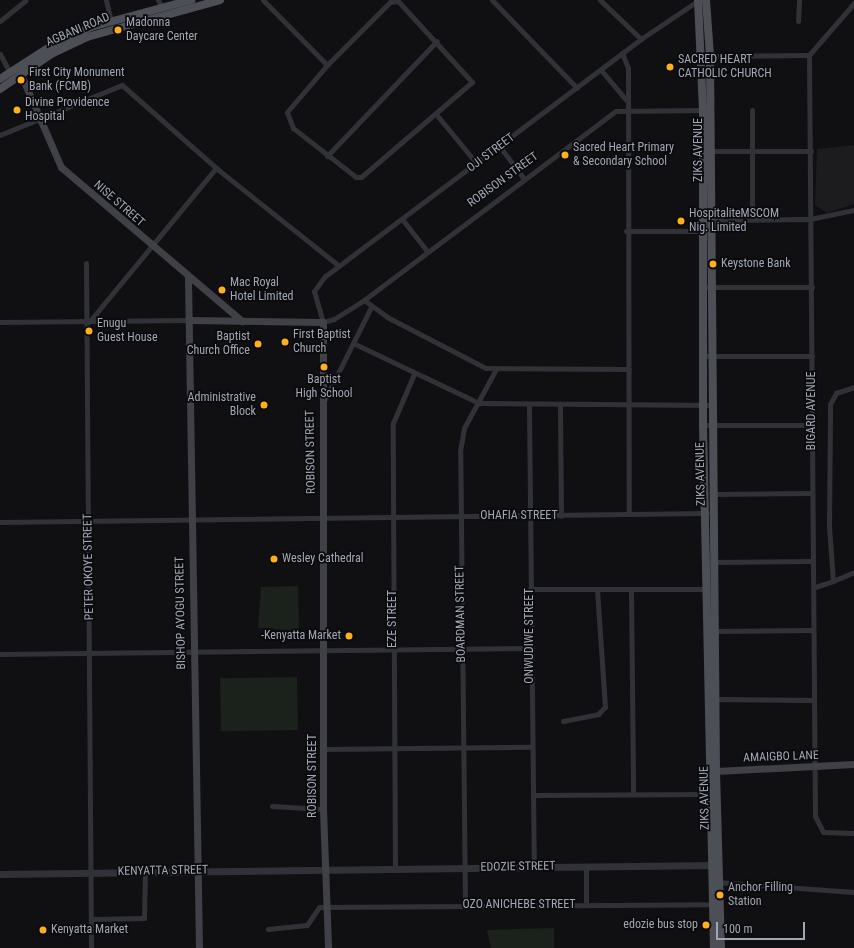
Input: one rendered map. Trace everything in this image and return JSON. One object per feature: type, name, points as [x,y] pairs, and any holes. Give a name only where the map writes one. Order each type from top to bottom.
[{"type":"main road","name":"AGBANI ROAD","points":[[0,89],[19,71],[64,39],[111,20],[160,4],[191,0]]},
{"type":"main road","name":"AGBANI ROAD","points":[[0,79],[99,32],[220,0]]},
{"type":"main road","name":"ZIKS AVENUE","points":[[699,0],[706,56]]},
{"type":"main road","name":"ZIKS AVENUE","points":[[706,0],[708,220],[707,356],[708,405],[712,425],[714,494],[710,512]]},
{"type":"main road","name":"NISE STREET","points":[[19,71],[61,167],[152,248],[242,321]]},
{"type":"main road","name":"BISHOP AYOGU STREET","points":[[188,278],[190,320],[189,520],[199,948]]},
{"type":"main road","points":[[190,320],[323,322]]},
{"type":"main road","name":"ROBISON STREET","points":[[323,322],[321,407],[324,520],[323,809],[328,948]]},
{"type":"main road","name":"ZIKS AVENUE","points":[[708,405],[703,425],[710,512],[711,631],[716,699],[712,771]]},
{"type":"main road","name":"ZIKS AVENUE","points":[[711,631],[707,700],[713,794],[715,865],[714,948]]},
{"type":"main road","name":"AMAIGBO LANE","points":[[712,771],[854,764]]},
{"type":"main road","name":"ZIKS AVENUE","points":[[715,904],[721,948]]},
{"type":"street","points":[[0,21],[26,0]]},
{"type":"street","points":[[106,0],[111,20]]},
{"type":"street","points":[[262,0],[327,65]]},
{"type":"street","points":[[492,0],[577,88]]},
{"type":"street","points":[[600,0],[641,39]]},
{"type":"street","name":"OJI STREET","points":[[323,322],[314,291],[338,266],[500,147],[641,39],[699,0]]},
{"type":"street","points":[[798,21],[799,0]]},
{"type":"street","points":[[398,1],[408,9],[436,41],[472,82],[361,177],[348,175],[328,156],[293,128],[287,112],[327,65],[390,2],[398,1]]},
{"type":"street","points":[[706,56],[809,55],[854,3]]},
{"type":"street","points":[[328,156],[436,41]]},
{"type":"street","points":[[622,53],[628,68],[626,108],[626,231],[629,369],[629,514]]},
{"type":"street","points":[[0,54],[10,73]]},
{"type":"street","name":"BIGARD AVENUE","points":[[809,55],[812,288],[812,494],[815,587],[813,630],[814,700],[812,767],[814,816],[819,829],[854,833]]},
{"type":"street","points":[[601,70],[627,101]]},
{"type":"street","points":[[0,135],[41,120],[122,85],[216,168],[338,266]]},
{"type":"street","points":[[626,108],[707,110]]},
{"type":"street","name":"ROBISON STREET","points":[[323,322],[334,319],[364,300],[426,250],[597,124],[626,108]]},
{"type":"street","points":[[752,110],[752,218]]},
{"type":"street","points":[[436,114],[477,164]]},
{"type":"street","points":[[500,147],[524,179]]},
{"type":"street","points":[[707,151],[811,151]]},
{"type":"street","points":[[87,322],[152,248],[216,168]]},
{"type":"street","points":[[708,220],[810,218],[854,210]]},
{"type":"street","points":[[402,219],[426,250]]},
{"type":"street","points":[[626,231],[708,231]]},
{"type":"street","name":"PETER OKOYE STREET","points":[[86,262],[88,520],[91,654],[91,948]]},
{"type":"street","points":[[707,287],[812,288]]},
{"type":"street","points":[[364,300],[370,307],[481,366],[496,369],[629,369]]},
{"type":"street","points":[[321,407],[370,307]]},
{"type":"street","points":[[0,322],[190,320]]},
{"type":"street","points":[[353,343],[414,374],[479,403],[529,406],[708,405]]},
{"type":"street","points":[[707,356],[812,356]]},
{"type":"street","name":"BOARDMAN STREET","points":[[466,906],[462,748],[460,517],[462,434],[496,369]]},
{"type":"street","name":"EZE STREET","points":[[395,868],[393,423],[414,374]]},
{"type":"street","points":[[833,581],[827,423],[833,397],[840,390],[854,387]]},
{"type":"street","name":"ONWUDIWE STREET","points":[[529,406],[530,648],[534,866]]},
{"type":"street","points":[[560,406],[561,516]]},
{"type":"street","points":[[703,425],[812,425]]},
{"type":"street","points":[[714,494],[812,494]]},
{"type":"street","name":"OHAFIA STREET","points":[[0,522],[88,520],[324,520],[710,512]]},
{"type":"street","points":[[710,562],[814,561]]},
{"type":"street","points":[[815,587],[854,572]]},
{"type":"street","points":[[530,588],[710,588]]},
{"type":"street","points":[[563,721],[598,714],[605,707],[597,589]]},
{"type":"street","points":[[631,589],[633,793]]},
{"type":"street","points":[[711,631],[813,630]]},
{"type":"street","points":[[0,654],[530,648]]},
{"type":"street","points":[[707,700],[814,700]]},
{"type":"street","points":[[324,749],[532,747]]},
{"type":"street","points":[[533,795],[633,793],[713,794]]},
{"type":"street","points":[[272,806],[323,809]]},
{"type":"street","name":"EDOZIE STREET","points":[[325,870],[534,866],[586,867],[715,865]]},
{"type":"street","points":[[586,867],[586,905]]},
{"type":"street","name":"KENYATTA STREET","points":[[0,874],[196,870],[325,870]]},
{"type":"street","points":[[92,919],[144,918],[145,871]]},
{"type":"street","points":[[715,882],[854,892]]},
{"type":"street","name":"OZO ANICHEBE STREET","points":[[326,906],[715,904]]},
{"type":"street","points":[[268,929],[304,927],[310,922],[317,908],[326,906]]},
{"type":"shaded area","points":[[854,145],[854,204],[827,213],[815,205],[817,149]]},
{"type":"shaded area","points":[[298,586],[299,631],[258,628],[261,587]]},
{"type":"shaded area","points":[[297,677],[298,730],[221,731],[220,678]]},
{"type":"shaded area","points":[[554,928],[554,948],[491,948],[487,930]]},
{"type":"place","name":"Madonna Daycare Center","points":[[118,30]]},
{"type":"place","name":"SACRED HEART CATHOLIC CHURCH","points":[[670,67]]},
{"type":"place","name":"First City Monument Bank (FCMB)","points":[[21,80]]},
{"type":"place","name":"Divine Providence Hospital","points":[[17,110]]},
{"type":"place","name":"Sacred Heart Primary & Secondary School","points":[[565,155]]},
{"type":"place","name":"HospitaliteMSCOM Nig. Limited","points":[[681,221]]},
{"type":"place","name":"Keystone Bank","points":[[713,264]]},
{"type":"place","name":"Mac Royal Hotel Limited","points":[[222,290]]},
{"type":"place","name":"Enugu Guest House","points":[[89,331]]},
{"type":"place","name":"First Baptist Church","points":[[285,342]]},
{"type":"place","name":"Baptist Church Office","points":[[258,344]]},
{"type":"place","name":"Baptist High School","points":[[324,367]]},
{"type":"place","name":"Administrative Block","points":[[264,405]]},
{"type":"place","name":"Wesley Cathedral","points":[[274,559]]},
{"type":"place","name":"-Kenyatta Market","points":[[349,636]]},
{"type":"place","name":"Anchor Filling Station","points":[[720,895]]},
{"type":"place","name":"edozie bus stop","points":[[706,925]]},
{"type":"place","name":"Kenyatta Market","points":[[43,930]]}]
